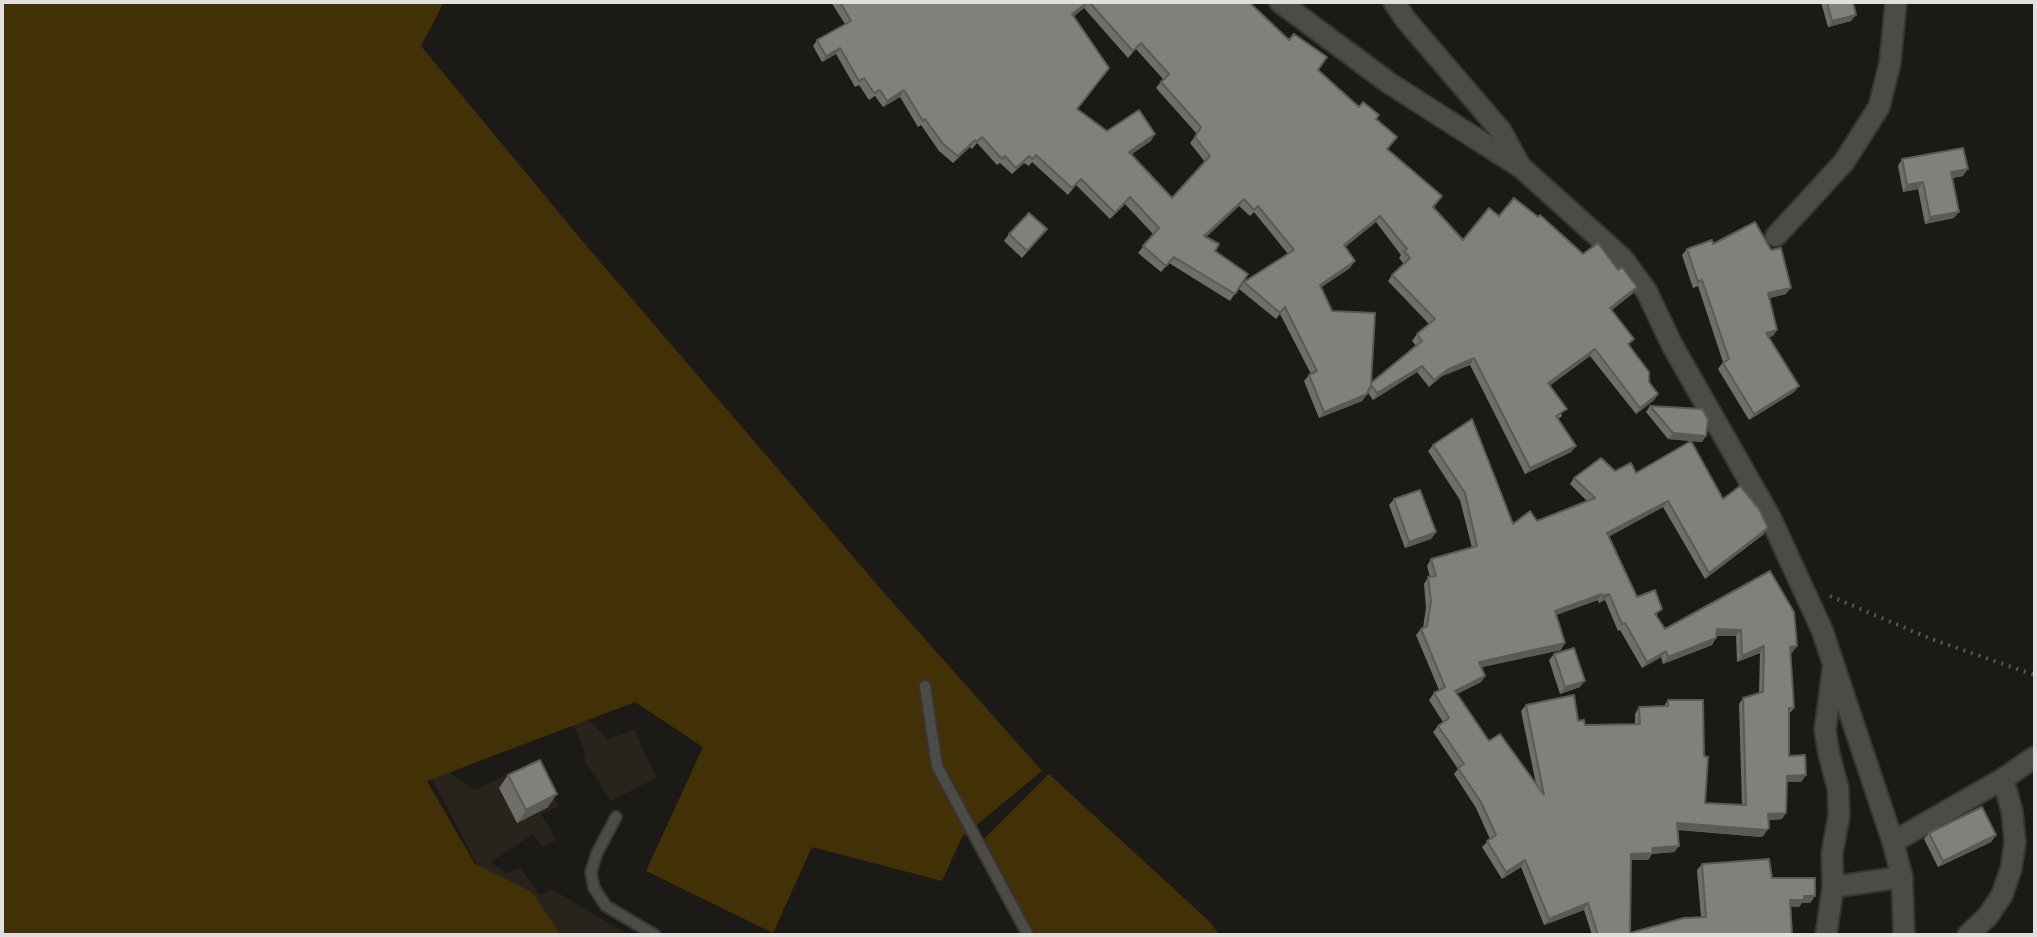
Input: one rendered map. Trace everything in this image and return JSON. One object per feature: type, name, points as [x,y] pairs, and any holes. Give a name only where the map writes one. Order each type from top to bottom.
[{"type":"street","points":[[1280,2],[1389,83],[1522,168],[1623,259],[1647,292],[1672,345],[1770,517],[1802,584],[1833,661],[1893,842],[1902,877],[1904,935]]},
{"type":"street","points":[[1394,2],[1501,131],[1522,168]]},
{"type":"street","points":[[1776,236],[1844,162],[1879,107],[1890,63],[1896,2]]},
{"type":"street","points":[[1826,935],[1833,887],[1832,853],[1839,816],[1838,788],[1825,730],[1833,661]]},
{"type":"street","points":[[1893,842],[2003,779],[2035,757]]},
{"type":"street","points":[[1968,935],[1988,916],[2002,895],[2011,869],[2015,843],[2012,811],[2003,779]]},
{"type":"street","points":[[1833,887],[1902,877]]},
{"type":"lane","points":[[925,686],[937,766],[1028,935]]},
{"type":"lane","points":[[616,817],[597,853],[591,872],[594,888],[606,906],[655,935]]},
{"type":"path","points":[[1802,584],[1931,639],[2035,675]]},
{"type":"shaded area","points":[[2,2],[444,2],[421,46],[584,243],[886,595],[1042,771],[962,837],[942,881],[812,847],[773,933],[646,871],[703,747],[635,702],[427,781],[475,864],[532,892],[561,935],[2,935]]},
{"type":"shaded area","points":[[570,703],[608,739],[635,730],[656,778],[611,801],[585,761],[585,751],[575,729],[560,712]]},
{"type":"shaded area","points":[[534,762],[559,806],[541,814],[556,840],[543,847],[533,834],[491,862],[506,873],[520,868],[540,895],[552,889],[628,935],[514,935],[428,771],[439,766],[475,790]]},
{"type":"shaded area","points":[[1049,774],[1211,923],[1219,935],[1035,935],[982,841]]},
{"type":"building","points":[[840,2],[1088,2],[1072,14],[1109,68],[1077,109],[1107,131],[1139,110],[1155,134],[1129,152],[1172,198],[1210,156],[1195,137],[1201,127],[1161,82],[1169,74],[1141,43],[1133,51],[1089,2],[1249,2],[1289,40],[1294,34],[1327,57],[1318,70],[1359,107],[1363,102],[1379,115],[1376,119],[1397,137],[1387,149],[1442,196],[1433,207],[1463,240],[1489,208],[1499,216],[1514,198],[1538,217],[1540,215],[1583,254],[1598,243],[1618,270],[1622,267],[1637,287],[1610,308],[1634,339],[1628,344],[1649,372],[1649,382],[1658,394],[1640,408],[1595,349],[1548,383],[1567,409],[1556,416],[1576,446],[1530,468],[1474,358],[1447,370],[1434,380],[1422,366],[1377,393],[1371,385],[1367,394],[1324,412],[1309,375],[1317,371],[1285,307],[1280,313],[1244,282],[1294,250],[1258,206],[1254,210],[1244,199],[1204,236],[1219,244],[1215,251],[1248,274],[1235,294],[1174,257],[1166,266],[1143,246],[1159,228],[1130,197],[1115,213],[1081,179],[1072,188],[1036,155],[1033,159],[1029,156],[1016,168],[1005,156],[1002,159],[982,137],[958,156],[943,144],[925,119],[923,121],[904,90],[887,101],[880,90],[874,93],[864,78],[859,81],[840,48],[826,56],[817,40],[851,21]],"holes":[[[1380,216],[1407,249],[1404,251],[1410,258],[1392,275],[1435,319],[1417,334],[1422,341],[1371,383],[1375,313],[1332,311],[1320,285],[1355,261],[1344,245]]]},
{"type":"building","points":[[1827,2],[1853,2],[1856,15],[1832,21]]},
{"type":"building","points":[[1963,148],[1968,169],[1951,172],[1959,212],[1930,217],[1923,182],[1907,185],[1902,159]]},
{"type":"building","points":[[1029,213],[1047,229],[1027,251],[1009,234]]},
{"type":"building","points":[[1755,222],[1771,250],[1781,248],[1791,288],[1768,293],[1777,330],[1766,333],[1799,386],[1754,414],[1723,363],[1729,359],[1702,280],[1698,282],[1687,249],[1712,240],[1713,244]]},
{"type":"building","points":[[1650,406],[1702,409],[1708,419],[1706,436],[1673,433]]},
{"type":"building","points":[[1472,419],[1513,524],[1530,511],[1537,521],[1595,498],[1574,478],[1601,458],[1615,471],[1631,463],[1636,473],[1691,441],[1723,499],[1740,486],[1759,509],[1768,528],[1709,573],[1668,501],[1607,533],[1637,597],[1655,590],[1662,609],[1655,614],[1665,629],[1770,571],[1794,612],[1797,646],[1790,647],[1794,708],[1789,708],[1789,756],[1805,755],[1806,775],[1787,776],[1786,813],[1768,814],[1769,828],[1766,830],[1677,823],[1679,846],[1652,848],[1653,853],[1631,854],[1630,933],[1684,918],[1706,917],[1702,864],[1769,859],[1772,878],[1815,878],[1815,896],[1790,900],[1792,935],[1598,935],[1588,903],[1549,919],[1525,860],[1506,872],[1487,841],[1496,835],[1481,802],[1458,768],[1464,764],[1438,726],[1449,718],[1434,693],[1445,687],[1421,629],[1427,626],[1431,601],[1428,577],[1436,576],[1431,559],[1477,546],[1465,493],[1433,445]],"holes":[[[1609,594],[1622,624],[1625,623],[1647,662],[1666,651],[1668,657],[1716,638],[1717,629],[1741,630],[1742,656],[1764,646],[1763,692],[1743,698],[1746,805],[1705,803],[1708,757],[1704,756],[1703,700],[1668,700],[1668,706],[1639,707],[1640,724],[1585,725],[1584,720],[1578,721],[1574,695],[1526,705],[1544,795],[1500,734],[1489,741],[1455,691],[1485,676],[1479,662],[1565,643],[1555,611]]]},
{"type":"building","points":[[1420,490],[1436,532],[1409,542],[1394,499]]},
{"type":"building","points":[[1574,648],[1585,681],[1565,687],[1554,654]]},
{"type":"building","points":[[540,760],[557,794],[526,810],[508,775]]},
{"type":"building","points":[[1982,807],[1996,835],[1943,861],[1929,833]]}]
